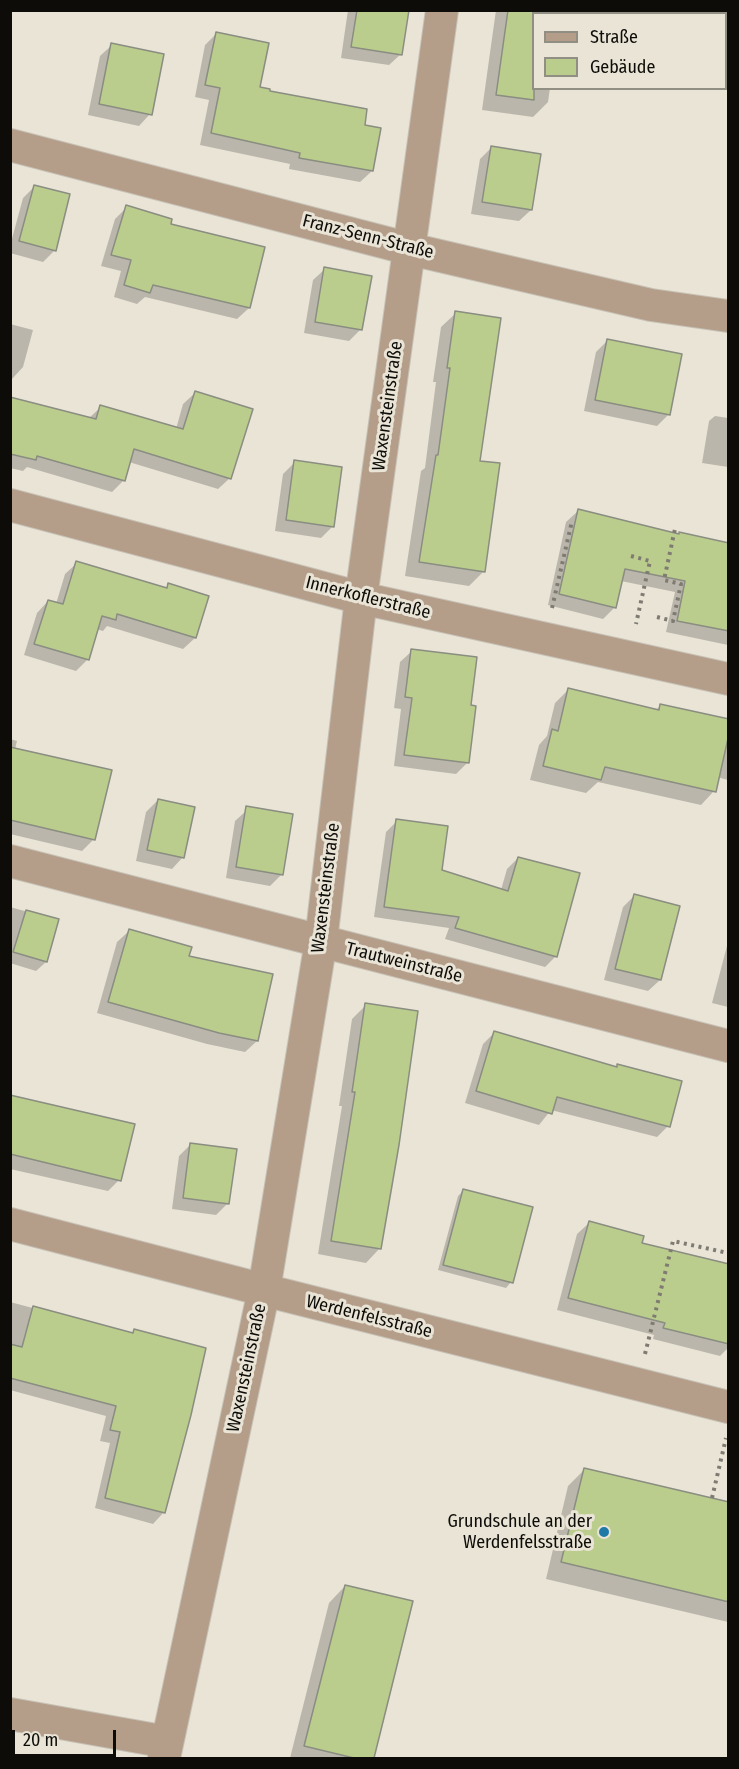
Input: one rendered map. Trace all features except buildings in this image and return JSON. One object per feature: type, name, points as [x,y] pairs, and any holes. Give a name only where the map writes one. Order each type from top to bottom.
[{"type":"street","name":"Waxensteinstraße","points":[[165,1750],[264,1290],[321,941],[361,598],[442,10]]},
{"type":"street","name":"Franz-Senn-Straße","points":[[10,145],[410,249],[651,305],[729,316]]},
{"type":"street","name":"Innerkoflerstraße","points":[[10,505],[361,598],[729,679]]},
{"type":"street","name":"Trautweinstraße","points":[[10,861],[729,1046]]},
{"type":"street","name":"Werdenfelsstraße","points":[[10,1224],[729,1407]]},
{"type":"street","points":[[10,1714],[165,1750]]},
{"type":"path","points":[[544,639],[572,521]]},
{"type":"path","points":[[657,617],[673,621],[681,584],[664,580],[675,529]]},
{"type":"path","points":[[628,657],[651,561],[631,556]]},
{"type":"path","points":[[638,1385],[673,1241],[729,1253]]},
{"type":"path","points":[[712,1498],[729,1429]]},
{"type":"place","name":"Grundschule an der Werdenfelsstraße","points":[[604,1532]]}]
